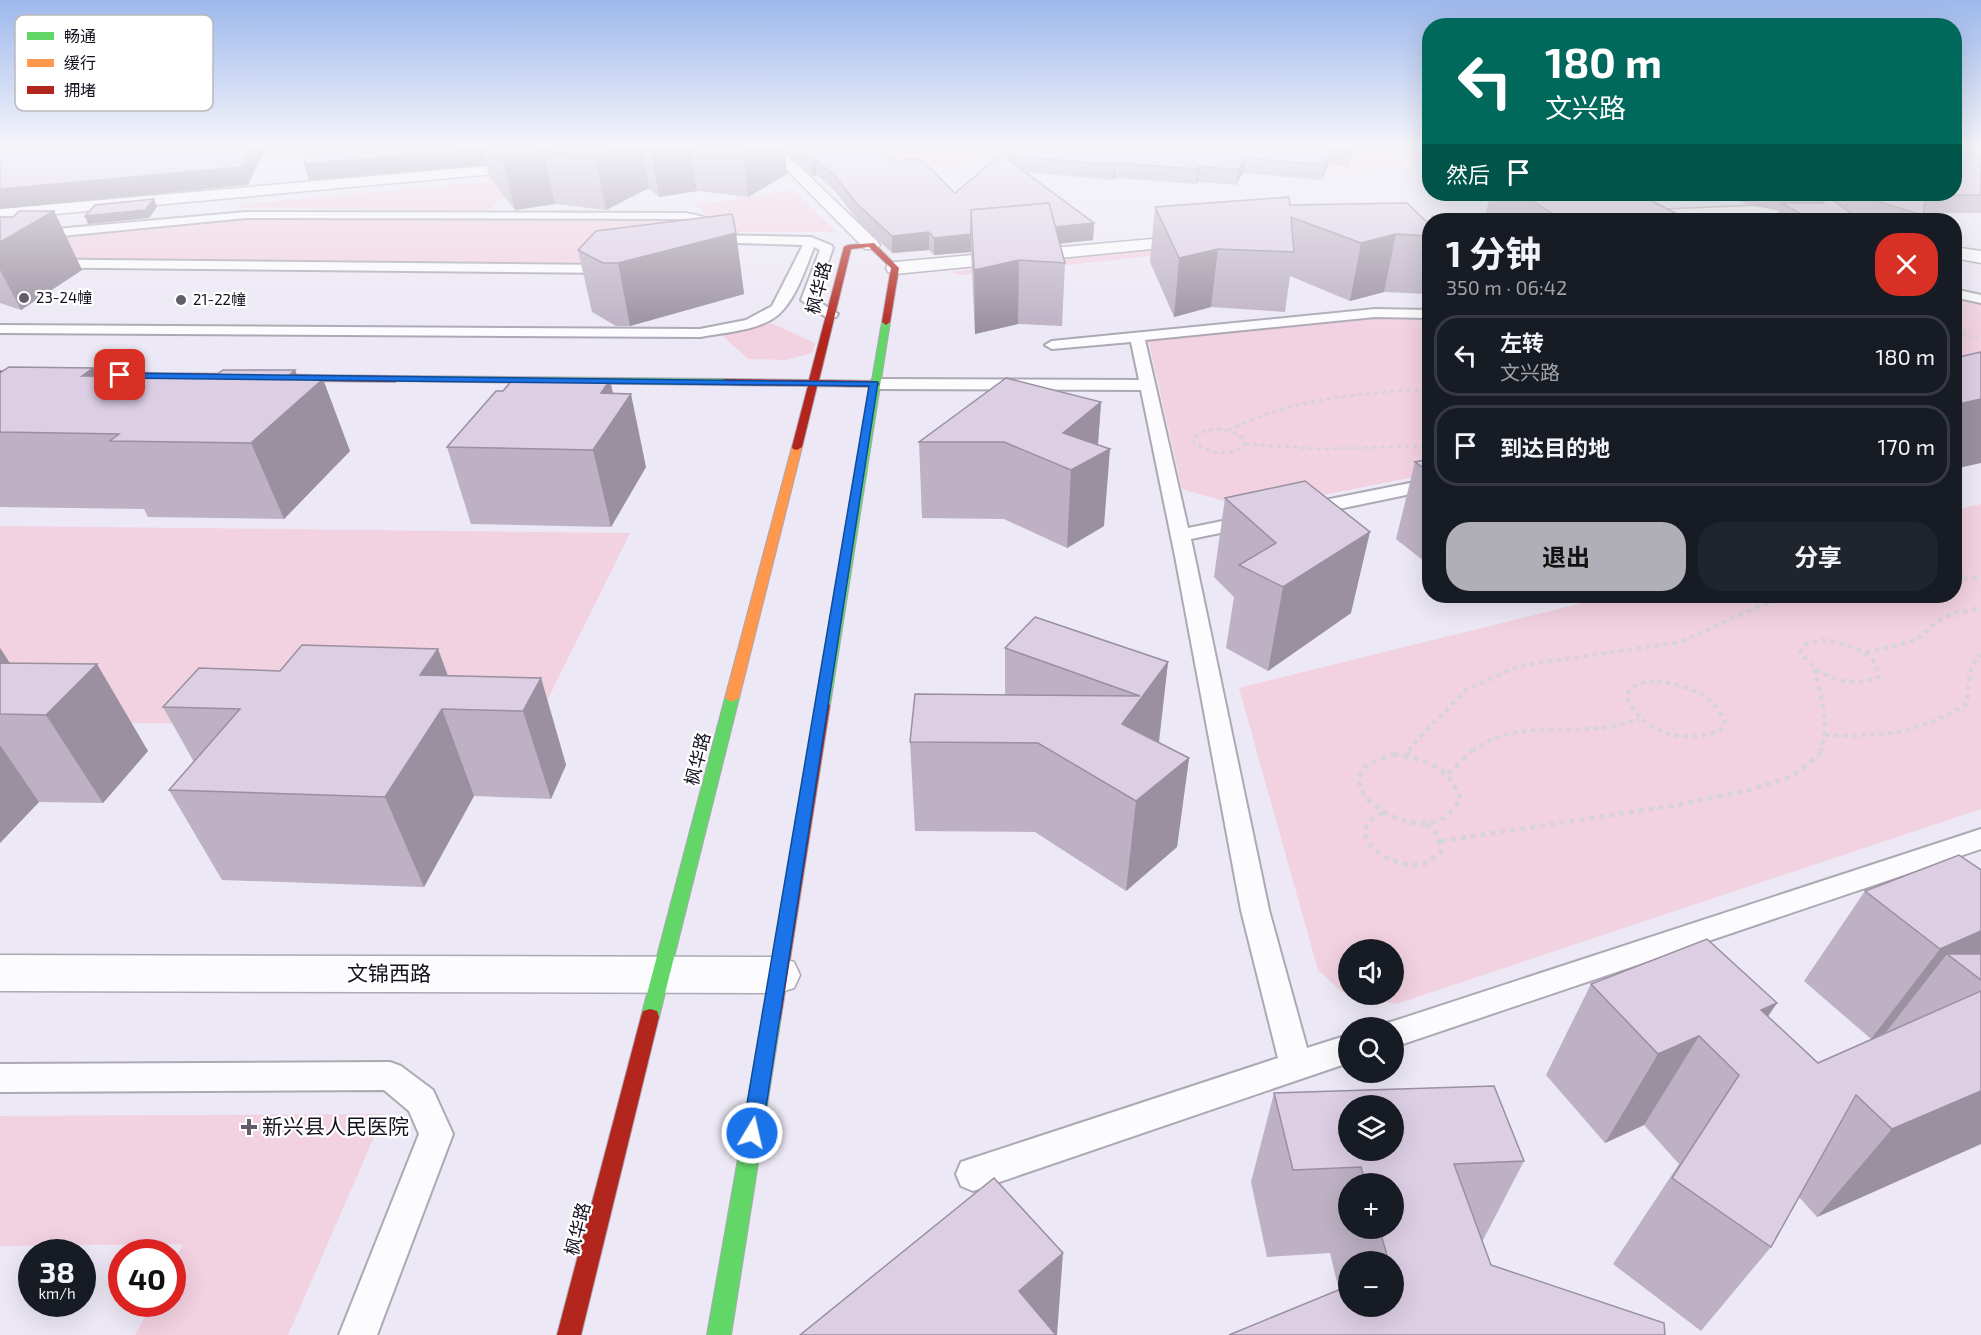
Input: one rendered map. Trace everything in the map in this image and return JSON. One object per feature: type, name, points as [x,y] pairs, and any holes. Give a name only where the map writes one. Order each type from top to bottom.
[{"type":"street","points":[[0,214],[64,208]]},
{"type":"street","points":[[832,208],[895,268],[1214,238]]},
{"type":"street","points":[[1699,213],[1754,211],[1766,213]]},
{"type":"street","name":"枫华路","points":[[569,1335],[848,247],[871,245]]},
{"type":"street","points":[[1962,253],[1981,257]]},
{"type":"street","points":[[718,1335],[778,975],[867,405],[875,384],[895,268]]},
{"type":"street","points":[[0,374],[875,384]]},
{"type":"street","name":"文锦西路","points":[[0,973],[778,975]]},
{"type":"lane","points":[[0,238],[246,215],[685,216],[700,219],[709,224],[697,244],[827,248],[808,300],[831,314]]},
{"type":"lane","points":[[0,329],[700,333],[735,326],[765,316],[779,308],[803,249]]},
{"type":"lane","points":[[0,263],[621,269]]},
{"type":"lane","points":[[1962,295],[1981,299]]},
{"type":"lane","points":[[1052,345],[1375,313],[1422,314]]},
{"type":"lane","points":[[1137,335],[1180,535],[1255,910],[1296,1066]]},
{"type":"lane","points":[[875,384],[1148,385]]},
{"type":"lane","points":[[1288,513],[1422,486]]},
{"type":"lane","points":[[1180,535],[1265,518]]},
{"type":"lane","points":[[1404,1031],[1981,839]]},
{"type":"lane","points":[[973,1174],[1338,1052]]},
{"type":"lane","points":[[0,1078],[390,1076],[421,1101],[436,1134],[358,1335]]},
{"type":"path","points":[[1962,330],[1965,332],[1964,335],[1981,339]]},
{"type":"path","points":[[1228,430],[1274,411],[1318,401],[1422,390]]},
{"type":"path","points":[[1245,444],[1244,439],[1238,434],[1228,430],[1206,430],[1194,437],[1194,443],[1210,451],[1222,453],[1233,452],[1245,444],[1322,448],[1422,446]]},
{"type":"path","points":[[1962,579],[1981,578]]},
{"type":"path","points":[[1406,756],[1414,743],[1466,690],[1519,666],[1680,642],[1768,603]]},
{"type":"path","points":[[1865,654],[1916,639],[1935,623],[1953,613],[1981,608]]},
{"type":"path","points":[[1441,841],[1677,805],[1749,790],[1791,777],[1820,754],[1825,735],[1826,716],[1814,669],[1800,652],[1802,646],[1810,642],[1836,642],[1865,654],[1875,662],[1880,670],[1879,677],[1871,682],[1843,681],[1814,669]]},
{"type":"path","points":[[1825,735],[1883,734],[1916,729],[1944,717],[1967,704],[1971,665],[1975,658],[1981,655]]},
{"type":"path","points":[[1448,774],[1474,749],[1501,736],[1526,729],[1605,728],[1639,719],[1665,732],[1694,738],[1710,736],[1721,730],[1725,721],[1720,710],[1709,699],[1693,689],[1675,683],[1657,681],[1641,682],[1630,688],[1626,697],[1629,708],[1639,719]]},
{"type":"path","points":[[1394,754],[1432,764],[1448,774],[1458,787],[1461,800],[1455,812],[1449,816],[1426,823],[1403,821],[1384,813],[1368,802],[1360,789],[1358,776],[1364,765],[1377,758],[1394,754]]},
{"type":"path","points":[[1384,813],[1374,816],[1366,825],[1364,836],[1371,848],[1384,859],[1401,865],[1425,864],[1441,852],[1441,841],[1426,823]]},
{"type":"shaded area","points":[[273,208],[491,208],[490,210]]},
{"type":"shaded area","points":[[700,208],[813,208],[837,232],[725,232]]},
{"type":"shaded area","points":[[238,219],[686,222],[642,263],[0,258],[0,241]]},
{"type":"shaded area","points":[[1188,243],[1159,255],[986,274],[961,275],[950,272]]},
{"type":"shaded area","points":[[1962,297],[1981,302],[1981,366],[1962,370]]},
{"type":"shaded area","points":[[1375,317],[1422,319],[1422,475],[1253,509],[1182,489],[1148,338]]},
{"type":"shaded area","points":[[771,323],[815,343],[812,353],[786,360],[748,359],[722,335]]},
{"type":"shaded area","points":[[1981,504],[1981,809],[1404,1001],[1404,939],[1338,939],[1338,988],[1318,970],[1239,688],[1583,603],[1962,603],[1962,508]]},
{"type":"shaded area","points":[[0,526],[630,533],[533,729],[0,721]]},
{"type":"shaded area","points":[[384,1114],[288,1335],[135,1335],[145,1317],[186,1317],[186,1239],[108,1239],[108,1245],[96,1245],[96,1239],[18,1239],[18,1246],[0,1246],[0,1116]]},
{"type":"building","points":[[92,208],[146,208],[145,210],[85,216]]},
{"type":"building","points":[[862,208],[990,208],[971,210],[971,234],[934,238],[929,232],[892,236]]},
{"type":"building","points":[[1050,208],[1074,208],[1094,223],[1055,227]]},
{"type":"building","points":[[1050,208],[1065,263],[1019,260],[974,270],[971,210]]},
{"type":"building","points":[[1156,208],[1413,208],[1422,217],[1422,236],[1396,234],[1361,243],[1291,217],[1294,252],[1218,249],[1179,258]]},
{"type":"building","points":[[1544,208],[1666,208],[1675,213],[1552,213]]},
{"type":"building","points":[[1791,208],[1844,208],[1851,213],[1799,213]]},
{"type":"building","points":[[1901,208],[1924,208],[1923,213]]},
{"type":"building","points":[[19,211],[54,211],[0,242],[0,217],[13,217]]},
{"type":"building","points":[[732,214],[736,233],[618,263],[603,263],[578,250],[596,231]]},
{"type":"building","points":[[1981,352],[1981,399],[1962,403],[1962,356]]},
{"type":"building","points":[[9,367],[93,368],[82,376],[213,377],[223,370],[295,370],[286,378],[323,379],[251,443],[110,441],[119,434],[0,432],[0,373]]},
{"type":"building","points":[[514,378],[610,380],[601,393],[631,394],[593,450],[447,447],[496,391],[503,391]]},
{"type":"building","points":[[1006,378],[1101,402],[1063,433],[1110,449],[1071,470],[1004,442],[919,442]]},
{"type":"building","points":[[1305,481],[1370,532],[1283,587],[1239,565],[1276,543],[1225,498]]},
{"type":"building","points":[[1035,617],[1168,662],[1122,724],[1189,758],[1136,801],[1038,743],[910,742],[915,694],[1140,696],[1005,648]]},
{"type":"building","points":[[302,645],[438,649],[420,675],[541,678],[523,711],[442,709],[385,797],[169,790],[240,709],[163,707],[199,668],[280,671]]},
{"type":"building","points":[[0,663],[97,664],[46,715],[0,714]]},
{"type":"building","points":[[1959,855],[1981,870],[1981,931],[1940,949],[1865,891]]},
{"type":"building","points":[[1707,939],[1777,1003],[1761,1010],[1818,1063],[1981,991],[1981,1091],[1892,1129],[1856,1095],[1771,1247],[1672,1178],[1739,1075],[1699,1036],[1658,1054],[1591,984]]},
{"type":"building","points":[[1947,954],[1981,954],[1981,980]]},
{"type":"building","points":[[1494,1086],[1524,1161],[1454,1164],[1491,1265],[1664,1323],[1665,1335],[1229,1335],[1338,1290],[1338,1317],[1404,1317],[1404,1251],[1386,1251],[1382,1239],[1404,1239],[1404,1173],[1363,1173],[1361,1167],[1293,1170],[1274,1093]]},
{"type":"building","points":[[994,1178],[1063,1253],[1019,1291],[1056,1335],[800,1335]]},
{"type":"traffic: fast","points":[[823,705],[886,322]]},
{"type":"traffic: fast","points":[[395,379],[725,382]]},
{"type":"traffic: fast","points":[[650,1017],[732,698]]},
{"type":"traffic: fast","points":[[719,1335],[772,1017]]},
{"type":"traffic: slow","points":[[732,698],[797,447]]},
{"type":"traffic: jam","points":[[797,447],[848,247],[871,245],[895,268],[886,322]]},
{"type":"traffic: jam","points":[[0,374],[395,379]]},
{"type":"traffic: jam","points":[[725,382],[875,384]]},
{"type":"traffic: jam","points":[[772,1017],[823,705]]},
{"type":"traffic: jam","points":[[569,1335],[650,1017]]},
{"type":"place","name":"23-24幢","points":[[24,298]]},
{"type":"place","name":"21-22幢","points":[[181,300]]},
{"type":"place","name":"新兴县人民医院","points":[[249,1127]]},
{"type":"route","points":[[120,375],[875,384],[752,1133]]}]
